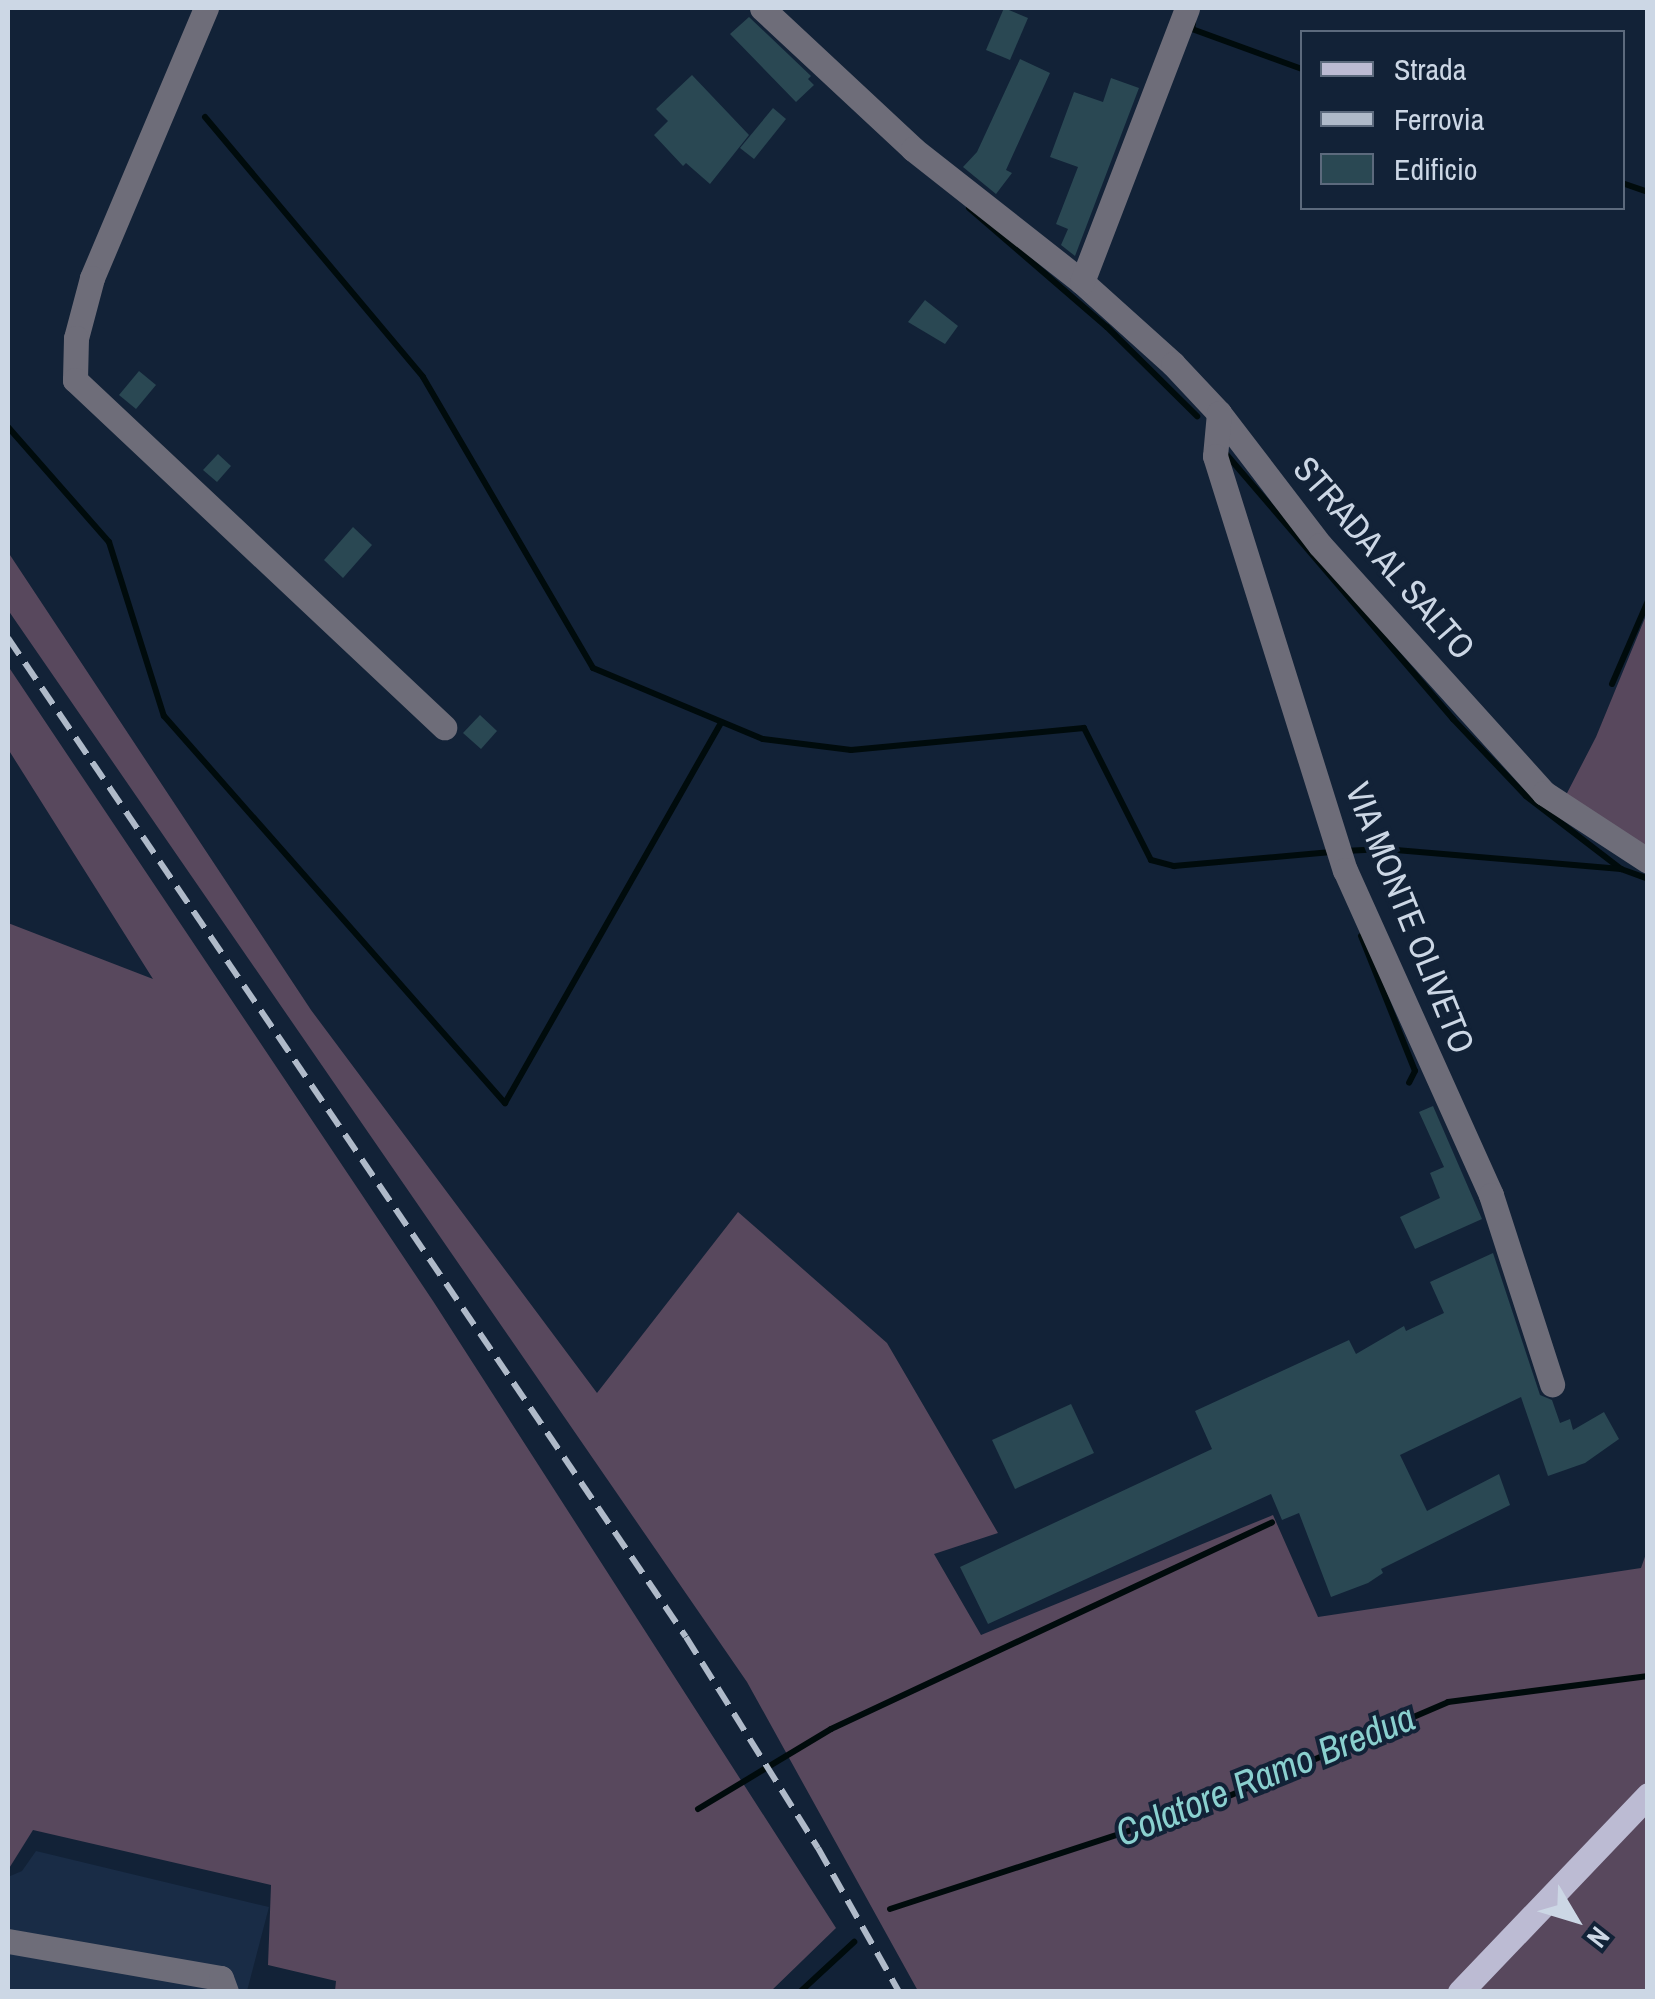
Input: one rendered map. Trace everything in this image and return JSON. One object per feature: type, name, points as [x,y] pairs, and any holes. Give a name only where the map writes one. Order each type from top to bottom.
[{"type":"main road","points":[[1460,1992],[1648,1795]]},
{"type":"street","points":[[206,8],[92,278],[76,338],[75,380],[444,727]]},
{"type":"street","name":"STRADA AL SALTO","points":[[762,8],[912,149],[1082,282],[1173,364],[1218,413],[1320,544],[1544,793],[1648,861]]},
{"type":"street","points":[[1082,282],[1187,8]]},
{"type":"street","name":"VIA MONTE OLIVETO","points":[[1218,413],[1214,456],[1339,851],[1491,1195],[1552,1384]]},
{"type":"street","points":[[8,1940],[220,1978],[226,1992]]},
{"type":"shaded area","points":[[8,552],[311,1010],[597,1393],[738,1212],[887,1343],[998,1533],[934,1554],[981,1635],[1273,1515],[1318,1617],[1641,1568],[1647,1551],[1647,1991],[918,1991],[747,1682],[8,610]]},
{"type":"shaded area","points":[[1647,613],[1647,848],[1565,797],[1596,737]]},
{"type":"shaded area","points":[[8,666],[433,1301],[836,1928],[771,1991],[335,1991],[336,1981],[268,1965],[271,1885],[33,1830],[8,1870],[8,923],[153,979],[8,749]]},
{"type":"shaded area","points":[[36,1851],[269,1907],[247,1991],[8,1991],[8,1877],[22,1871]]},
{"type":"building","points":[[1004,8],[1028,18],[1010,60],[986,50]]},
{"type":"building","points":[[749,17],[811,76],[808,79],[814,85],[796,102],[730,34]]},
{"type":"building","points":[[1020,59],[1050,73],[1006,170],[1012,173],[996,194],[963,167],[977,152]]},
{"type":"building","points":[[692,75],[749,135],[710,184],[686,163],[683,166],[654,135],[668,121],[656,109]]},
{"type":"building","points":[[1111,78],[1139,88],[1075,256],[1061,245],[1068,229],[1056,224],[1078,167],[1050,157],[1074,92],[1103,102]]},
{"type":"building","points":[[773,108],[786,119],[754,159],[740,148]]},
{"type":"building","points":[[925,300],[958,326],[945,344],[908,322]]},
{"type":"building","points":[[139,371],[156,385],[136,409],[119,395]]},
{"type":"building","points":[[218,454],[231,466],[217,482],[203,470]]},
{"type":"building","points":[[353,527],[372,545],[343,578],[324,560]]},
{"type":"building","points":[[480,715],[497,731],[481,749],[463,733]]},
{"type":"building","points":[[1433,1106],[1482,1219],[1415,1249],[1400,1217],[1440,1198],[1430,1173],[1444,1167],[1419,1112]]},
{"type":"building","points":[[1493,1253],[1540,1395],[1552,1400],[1560,1423],[1570,1419],[1573,1430],[1604,1412],[1619,1439],[1585,1463],[1548,1476],[1521,1397],[1400,1455],[1427,1511],[1499,1474],[1510,1505],[1381,1569],[1383,1573],[1368,1583],[1331,1597],[1299,1513],[1282,1520],[1271,1494],[988,1624],[960,1567],[1212,1449],[1195,1411],[1349,1340],[1356,1354],[1404,1326],[1406,1331],[1444,1313],[1430,1282]]},
{"type":"building","points":[[1071,1404],[1094,1453],[1015,1489],[992,1440]]},
{"type":"waterway","points":[[1193,23],[1192,29],[1300,68]]},
{"type":"waterway","points":[[205,117],[423,377],[593,668],[763,739],[851,750],[1084,728],[1151,860],[1174,866],[1331,852]]},
{"type":"waterway","points":[[1625,184],[1648,192]]},
{"type":"waterway","points":[[969,208],[1107,327],[1197,416]]},
{"type":"waterway","points":[[8,427],[109,542],[164,716],[505,1103],[721,722]]},
{"type":"waterway","points":[[1226,454],[1453,719],[1526,796],[1621,869],[1648,879]]},
{"type":"waterway","points":[[1612,684],[1648,601]]},
{"type":"waterway","points":[[1344,851],[1384,849],[1621,869]]},
{"type":"waterway","points":[[1361,936],[1415,1071],[1409,1083]]},
{"type":"waterway","points":[[698,1809],[831,1729],[1272,1522]]},
{"type":"waterway","name":"Colatore Ramo Bredua","points":[[890,1909],[1208,1805],[1448,1702],[1648,1676]]},
{"type":"waterway","name":"Colatore Ramo Bredua","points":[[800,1992],[854,1942]]},
{"type":"railway","points":[[8,638],[686,1637],[818,1848],[899,1992]]}]
